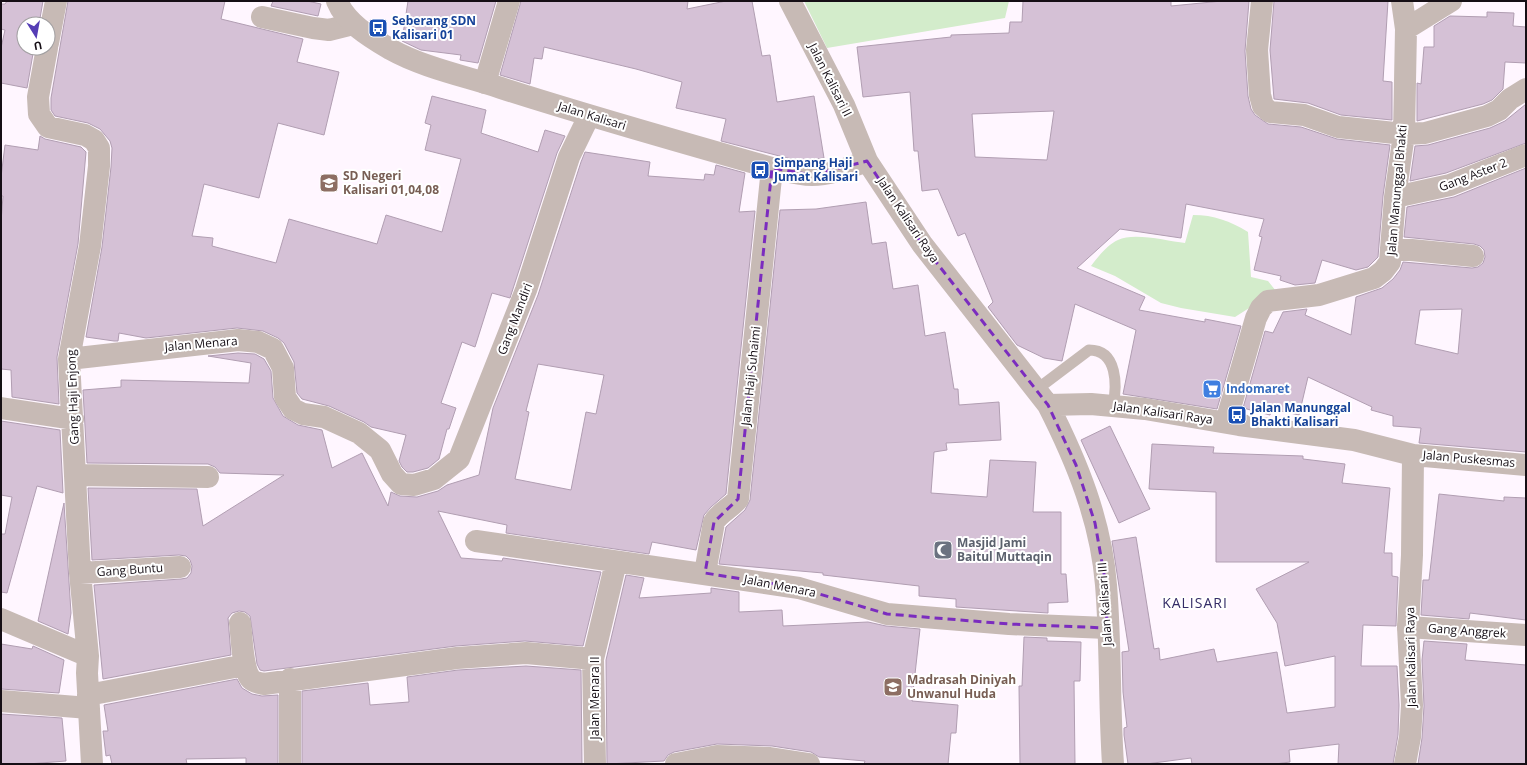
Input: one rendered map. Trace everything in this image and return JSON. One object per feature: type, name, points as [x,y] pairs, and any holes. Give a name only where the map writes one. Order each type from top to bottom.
[{"type":"street","points":[[53,16],[56,1]]},
{"type":"street","name":"Jalan Kalisari","points":[[337,1],[345,16],[353,24],[391,50],[428,64],[589,116],[772,168],[812,175],[838,171],[868,161]]},
{"type":"street","points":[[485,83],[509,1]]},
{"type":"street","name":"Jalan Kalisari II","points":[[790,1],[844,105],[868,161]]},
{"type":"street","points":[[1262,1],[1257,50],[1260,95],[1263,106],[1270,112],[1304,115],[1338,126],[1404,134],[1425,133],[1487,116],[1499,110],[1510,99],[1526,89]]},
{"type":"street","name":"Jalan Manunggal Bhakti","points":[[1226,422],[1256,318],[1261,308],[1268,301],[1319,295],[1374,278],[1383,271],[1390,262],[1395,197],[1404,134],[1406,29],[1402,1]]},
{"type":"street","points":[[1406,29],[1451,1]]},
{"type":"street","points":[[262,17],[312,28],[329,30],[353,24]]},
{"type":"street","name":"Gang Haji Enjong","points":[[46,56],[38,97],[39,114],[48,127],[85,135],[94,140],[99,148],[99,166],[90,246],[69,359],[80,573],[88,656],[92,764]]},
{"type":"street","name":"Gang Mandiri","points":[[402,484],[414,486],[434,480],[459,459],[526,290],[569,157],[589,116]]},
{"type":"street","name":"Gang Aster 2","points":[[1395,197],[1450,186],[1526,155]]},
{"type":"street","name":"Jalan Kalisari Raya","points":[[868,161],[922,244],[1042,398],[1113,406],[1354,440],[1413,454],[1412,548],[1408,627],[1412,705],[1410,737],[1405,764]]},
{"type":"street","name":"Jalan Haji Suhaimi","points":[[705,573],[714,522],[716,518],[732,507],[738,499],[772,168]]},
{"type":"street","points":[[1391,248],[1473,256]]},
{"type":"street","name":"Jalan Menara","points":[[69,359],[231,341],[258,342],[273,349],[283,368],[285,398],[293,409],[303,414],[324,417],[359,433],[380,450],[392,474],[402,484]]},
{"type":"street","name":"Jalan Kalisari III","points":[[1042,398],[1076,465],[1095,523],[1106,585],[1110,718],[1113,764]]},
{"type":"street","points":[[1,408],[73,419]]},
{"type":"street","name":"Jalan Puskesmas","points":[[1413,454],[1526,465]]},
{"type":"street","points":[[76,475],[208,476]]},
{"type":"street","name":"Jalan Menara","points":[[476,541],[616,562],[705,573],[799,588],[887,614],[1008,624],[1108,628]]},
{"type":"street","name":"Jalan Menara II","points":[[595,764],[593,659],[616,562]]},
{"type":"street","name":"Gang Buntu","points":[[80,573],[180,567]]},
{"type":"street","points":[[1,619],[88,656]]},
{"type":"street","points":[[240,623],[245,665],[249,677],[254,681],[264,684],[290,679],[457,658],[526,653],[593,659]]},
{"type":"street","name":"Gang Anggrek","points":[[1408,627],[1526,635]]},
{"type":"street","points":[[1,701],[89,702],[245,665]]},
{"type":"street","points":[[290,679],[290,764]]},
{"type":"street","points":[[676,764],[717,756],[770,758],[809,764]]},
{"type":"lane","points":[[1042,398],[1089,350],[1096,350],[1111,362],[1115,373],[1116,390],[1113,406]]},
{"type":"highlighted area","points":[[867,161],[922,244],[1048,405],[1076,465],[1095,523],[1106,585],[1107,628],[1009,624],[887,614],[799,588],[705,573],[714,522],[738,499],[772,168],[812,175]]},
{"type":"green space","points":[[804,1],[1009,1],[1005,18],[827,48]]},
{"type":"green space","points":[[1193,215],[1222,219],[1248,232],[1251,277],[1268,281],[1276,291],[1235,317],[1161,303],[1115,276],[1091,266],[1110,245],[1125,238],[1141,237],[1185,243]]},
{"type":"building","points":[[7,1],[43,1],[40,16],[16,16],[16,56],[33,56],[27,88],[1,83],[1,48],[5,30],[1,29],[1,4],[5,4]]},
{"type":"building","points":[[68,1],[225,1],[221,19],[303,39],[297,62],[339,72],[324,135],[278,123],[259,198],[204,184],[192,236],[213,238],[212,246],[276,263],[289,219],[377,244],[386,215],[442,232],[461,159],[425,150],[431,125],[425,123],[432,96],[486,110],[481,133],[538,152],[545,130],[565,136],[557,153],[510,298],[492,293],[475,347],[462,342],[441,403],[456,408],[449,429],[447,429],[439,459],[428,468],[407,472],[402,467],[399,461],[406,435],[371,427],[364,422],[329,406],[302,399],[297,393],[294,362],[284,343],[278,338],[263,331],[237,328],[146,338],[119,333],[118,341],[86,337],[102,247],[112,148],[110,141],[100,129],[88,123],[55,116],[51,110],[51,98]]},
{"type":"building","points":[[273,1],[307,1],[321,4],[318,16],[271,6]]},
{"type":"building","points":[[408,1],[496,1],[478,63],[460,60],[461,55],[421,50],[402,41]]},
{"type":"building","points":[[521,1],[688,1],[687,9],[726,1],[752,1],[762,56],[770,55],[777,102],[814,96],[824,158],[799,161],[721,141],[726,119],[676,108],[682,82],[636,69],[544,47],[542,59],[534,58],[530,84],[500,75]]},
{"type":"building","points":[[1023,1],[1171,1],[1171,6],[1222,1],[1249,1],[1245,51],[1248,96],[1251,109],[1255,115],[1268,124],[1301,127],[1337,139],[1390,145],[1383,196],[1378,257],[1368,267],[1356,270],[1322,260],[1315,283],[1295,285],[1280,280],[1281,276],[1254,270],[1262,237],[1259,236],[1264,219],[1186,204],[1181,238],[1120,229],[1077,268],[1145,297],[1139,310],[1205,322],[1205,319],[1241,326],[1217,409],[1123,394],[1136,330],[1075,304],[1062,361],[1044,358],[1017,345],[988,307],[993,302],[965,233],[958,236],[938,189],[922,191],[918,151],[914,151],[910,92],[863,97],[857,47],[951,37],[951,35],[1009,33],[1010,22],[1022,22]],"holes":[[[1054,111],[1047,160],[975,157],[972,114]]]},
{"type":"building","points":[[1274,1],[1388,1],[1383,81],[1392,82],[1392,120],[1341,115],[1308,103],[1274,99],[1270,50]]},
{"type":"building","points":[[1487,12],[1514,13],[1513,26],[1526,27],[1526,63],[1505,62],[1503,89],[1492,100],[1483,104],[1417,121],[1417,83],[1421,84],[1424,47],[1434,47],[1434,26],[1450,16],[1487,17]]},
{"type":"building","points":[[1526,104],[1526,143],[1446,173],[1410,181],[1415,146],[1428,145],[1490,128],[1505,121]]},
{"type":"building","points":[[40,136],[45,139],[81,147],[86,152],[78,244],[57,357],[59,404],[12,397],[11,370],[1,369],[1,222],[3,196],[1,196],[1,177],[5,145],[38,150]]},
{"type":"building","points":[[585,152],[650,162],[648,176],[704,180],[705,174],[714,175],[716,165],[745,173],[739,212],[755,211],[726,494],[704,515],[696,550],[652,542],[649,554],[506,533],[507,525],[438,511],[461,558],[502,561],[503,558],[601,572],[583,646],[525,641],[456,646],[264,671],[260,670],[257,664],[250,616],[245,612],[239,611],[232,613],[228,618],[231,655],[103,679],[94,585],[187,578],[191,573],[192,566],[190,560],[186,556],[179,555],[92,560],[88,488],[197,489],[203,526],[284,475],[220,473],[215,467],[208,464],[87,463],[83,390],[121,387],[121,380],[249,383],[251,363],[208,356],[238,353],[255,354],[264,359],[271,371],[273,398],[283,416],[298,425],[322,430],[332,468],[362,453],[388,506],[391,492],[400,496],[417,497],[438,491],[447,485],[479,475],[493,408],[538,295]],"holes":[[[538,364],[604,375],[596,414],[586,412],[571,490],[515,479],[529,412],[526,411]]]},
{"type":"building","points":[[1526,168],[1526,452],[1419,443],[1421,428],[1393,426],[1393,416],[1371,410],[1372,407],[1308,377],[1299,415],[1272,409],[1270,415],[1243,408],[1265,331],[1273,333],[1283,312],[1307,309],[1305,315],[1351,335],[1356,297],[1382,288],[1393,279],[1400,270],[1403,262],[1472,268],[1478,267],[1483,263],[1485,257],[1484,250],[1480,246],[1474,244],[1404,237],[1407,207],[1454,197]],"holes":[[[1462,309],[1458,354],[1415,344],[1420,310]]]},
{"type":"building","points":[[866,202],[872,244],[886,242],[893,289],[918,285],[925,336],[945,332],[954,389],[958,389],[959,405],[999,402],[1001,440],[946,443],[947,450],[934,452],[931,493],[987,497],[990,460],[1036,462],[1033,512],[1061,512],[1061,574],[1066,574],[1068,602],[1048,603],[1048,613],[956,607],[956,599],[919,596],[919,586],[823,575],[823,573],[719,564],[726,527],[745,510],[750,500],[780,210],[816,209]]},
{"type":"building","points":[[1,421],[60,430],[63,493],[37,486],[7,593],[1,592],[1,534],[5,534],[12,497],[1,495]]},
{"type":"building","points":[[1110,426],[1150,509],[1119,523],[1081,440]]},
{"type":"building","points":[[1152,444],[1214,447],[1213,453],[1303,456],[1303,459],[1345,464],[1342,483],[1390,488],[1384,553],[1392,553],[1392,576],[1398,577],[1396,626],[1363,625],[1361,666],[1397,666],[1399,705],[1398,735],[1393,764],[1338,764],[1339,744],[1289,750],[1290,762],[1275,764],[1192,764],[1191,758],[1146,764],[1128,764],[1124,735],[1124,728],[1127,727],[1123,692],[1122,652],[1129,651],[1112,541],[1136,537],[1154,649],[1159,648],[1160,660],[1214,649],[1217,662],[1277,652],[1287,713],[1335,707],[1335,656],[1285,666],[1277,623],[1256,589],[1309,562],[1216,562],[1216,492],[1149,489]]},
{"type":"building","points":[[1439,494],[1504,501],[1504,497],[1526,498],[1526,620],[1470,613],[1469,619],[1421,615],[1423,580],[1429,580]]},
{"type":"building","points":[[64,503],[71,613],[68,634],[38,621]]},
{"type":"building","points":[[626,575],[644,578],[639,598],[711,593],[711,588],[739,592],[739,612],[782,610],[783,626],[868,622],[886,626],[920,629],[912,701],[958,705],[956,733],[951,733],[948,764],[864,764],[865,761],[819,757],[811,752],[772,746],[717,744],[674,752],[668,755],[664,761],[607,764],[606,660]]},
{"type":"building","points":[[1024,637],[1047,638],[1047,641],[1081,642],[1080,681],[1074,681],[1075,764],[1020,764],[1019,686],[1022,686]]},
{"type":"building","points":[[1424,641],[1467,644],[1465,660],[1526,665],[1526,764],[1418,764],[1422,738],[1424,706],[1422,660]]},
{"type":"building","points":[[1,644],[32,649],[33,646],[64,660],[59,693],[1,689]]},
{"type":"building","points":[[526,666],[581,670],[582,764],[302,764],[302,691],[368,683],[370,705],[409,702],[407,677],[458,670]]},
{"type":"building","points":[[237,679],[242,688],[252,694],[262,696],[278,695],[278,764],[246,764],[246,758],[186,759],[187,764],[112,764],[110,755],[106,756],[103,731],[108,731],[104,705]]},
{"type":"building","points":[[1,714],[62,718],[66,761],[28,764],[1,764]]},
{"type":"place","name":"Seberang SDN Kalisari 01","points":[[378,28]]},
{"type":"place","name":"Simpang Haji Jumat Kalisari","points":[[760,170]]},
{"type":"place","name":"SD Negeri Kalisari 01,04,08","points":[[329,183]]},
{"type":"place","name":"Indomaret","points":[[1212,389]]},
{"type":"place","name":"Jalan Manunggal Bhakti Kalisari","points":[[1237,415]]},
{"type":"place","name":"Masjid Jami Baitul Muttaqin","points":[[943,550]]},
{"type":"place","name":"Madrasah Diniyah Unwanul Huda","points":[[893,687]]},
{"type":"district","name":"KALISARI","points":[[1195,603]]}]
